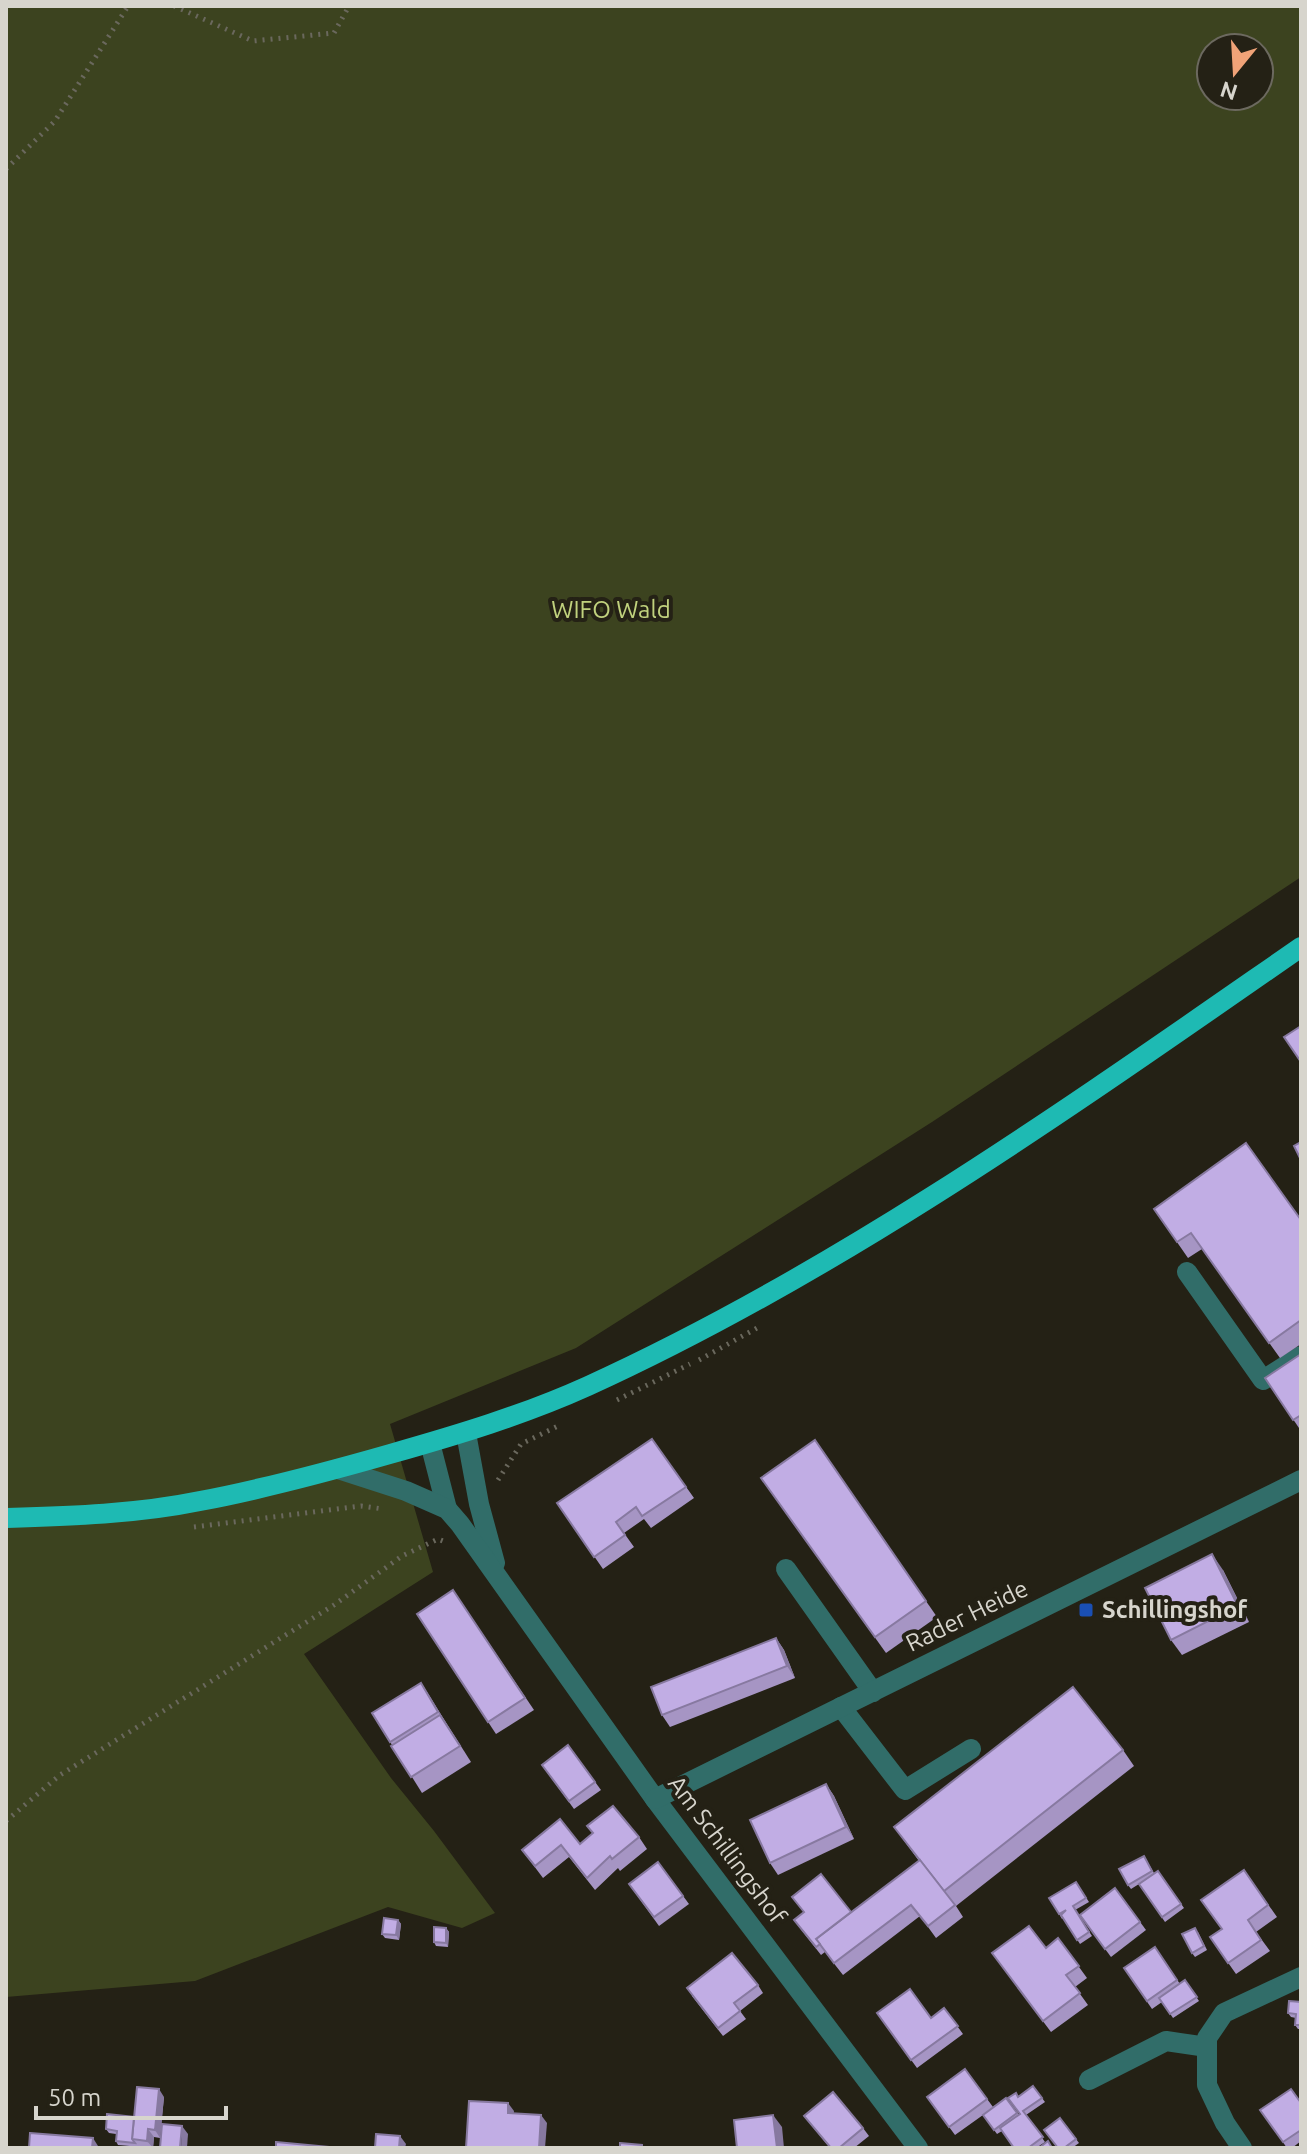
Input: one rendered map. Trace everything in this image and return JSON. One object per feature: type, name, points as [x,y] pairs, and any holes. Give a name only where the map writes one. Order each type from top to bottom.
[{"type":"main road","points":[[6,1518],[80,1516],[199,1502],[338,1469],[466,1433],[584,1387],[709,1327],[869,1236],[1155,1048],[1301,947]]},
{"type":"street","points":[[1187,1272],[1263,1380],[1301,1356]]},
{"type":"street","name":"Am Schillingshof","points":[[466,1433],[479,1504],[499,1579]]},
{"type":"street","name":"Am Schillingshof","points":[[430,1443],[447,1509],[655,1799],[918,2148]]},
{"type":"street","name":"Am Schillingshof","points":[[338,1469],[406,1491],[447,1509]]},
{"type":"street","name":"Rader Heide","points":[[655,1799],[1301,1480]]},
{"type":"street","points":[[786,1569],[873,1692]]},
{"type":"street","points":[[841,1707],[905,1790],[971,1749]]},
{"type":"street","points":[[1242,2148],[1225,2123],[1207,2085],[1207,2038],[1224,2013],[1301,1977]]},
{"type":"street","points":[[1089,2080],[1166,2041],[1207,2047]]},
{"type":"path","points":[[6,169],[55,121],[128,6]]},
{"type":"path","points":[[174,6],[253,41],[334,33],[349,6]]},
{"type":"path","points":[[181,1529],[361,1506],[388,1510]]},
{"type":"path","points":[[6,1821],[60,1775],[334,1605],[402,1556],[438,1539],[482,1555]]},
{"type":"green space","name":"WIFO Wald","points":[[6,6],[1301,6],[1301,877],[932,1122],[576,1348],[390,1424],[433,1572],[304,1654],[391,1778],[495,1913],[462,1928],[388,1907],[195,1981],[6,1997]]},
{"type":"building","points":[[1301,1026],[1301,1062],[1284,1037]]},
{"type":"building","points":[[1301,1142],[1301,1160],[1294,1146]]},
{"type":"building","points":[[1246,1143],[1301,1220],[1301,1320],[1269,1343],[1191,1233],[1177,1242],[1154,1209]]},
{"type":"building","points":[[1301,1354],[1301,1415],[1293,1420],[1265,1378]]},
{"type":"building","points":[[652,1439],[686,1487],[642,1516],[636,1507],[616,1522],[625,1535],[594,1557],[557,1503]]},
{"type":"building","points":[[815,1440],[926,1601],[875,1637],[761,1478]]},
{"type":"building","points":[[1212,1554],[1238,1606],[1171,1640],[1145,1588]]},
{"type":"building","points":[[453,1590],[525,1698],[488,1722],[417,1614]]},
{"type":"building","points":[[776,1638],[787,1666],[662,1715],[651,1687]]},
{"type":"building","points":[[421,1683],[438,1712],[390,1742],[372,1713]]},
{"type":"building","points":[[1073,1687],[1123,1750],[944,1891],[894,1827]]},
{"type":"building","points":[[440,1715],[460,1746],[411,1777],[391,1746]]},
{"type":"building","points":[[568,1745],[595,1782],[569,1801],[542,1765]]},
{"type":"building","points":[[826,1784],[846,1827],[770,1863],[750,1820]]},
{"type":"building","points":[[613,1806],[639,1837],[612,1859],[610,1856],[587,1878],[561,1845],[535,1866],[522,1850],[560,1819],[580,1844],[593,1833],[587,1826]]},
{"type":"building","points":[[1144,1856],[1152,1871],[1128,1885],[1119,1869]]},
{"type":"building","points":[[920,1860],[955,1905],[928,1926],[911,1905],[834,1963],[816,1939]]},
{"type":"building","points":[[658,1862],[683,1896],[654,1917],[629,1884]]},
{"type":"building","points":[[1244,1870],[1268,1905],[1248,1920],[1261,1940],[1228,1963],[1210,1937],[1222,1929],[1201,1900]]},
{"type":"building","points":[[1158,1871],[1181,1904],[1162,1917],[1139,1884]]},
{"type":"building","points":[[821,1874],[851,1912],[816,1939],[820,1944],[816,1947],[794,1920],[804,1912],[792,1897]]},
{"type":"building","points":[[1076,1882],[1086,1898],[1073,1906],[1089,1932],[1077,1940],[1061,1915],[1066,1910],[1059,1914],[1049,1898]]},
{"type":"building","points":[[1115,1888],[1140,1922],[1105,1949],[1080,1915]]},
{"type":"building","points":[[384,1918],[398,1920],[396,1935],[382,1934]]},
{"type":"building","points":[[1029,1926],[1046,1948],[1058,1938],[1079,1966],[1066,1975],[1080,1993],[1043,2021],[992,1953]]},
{"type":"building","points":[[434,1927],[446,1928],[446,1943],[434,1942]]},
{"type":"building","points":[[1195,1928],[1204,1946],[1192,1953],[1182,1934]]},
{"type":"building","points":[[1155,1947],[1177,1980],[1147,2001],[1124,1968]]},
{"type":"building","points":[[732,1953],[758,1985],[734,2003],[740,2011],[718,2028],[687,1988]]},
{"type":"building","points":[[1185,1980],[1197,1997],[1170,2014],[1159,1998]]},
{"type":"building","points":[[910,1989],[931,2018],[944,2008],[958,2026],[911,2060],[877,2013]]},
{"type":"building","points":[[1289,2001],[1301,2002],[1301,2025],[1295,2025],[1296,2014],[1288,2013]]},
{"type":"building","points":[[965,2069],[987,2099],[949,2127],[927,2097]]},
{"type":"building","points":[[1033,2086],[1042,2098],[1023,2111],[1043,2137],[1028,2148],[1014,2148],[1000,2128],[1020,2114],[1008,2098],[1016,2093],[1018,2097]]},
{"type":"building","points":[[137,2087],[159,2089],[155,2130],[148,2129],[147,2141],[132,2139]]},
{"type":"building","points":[[1291,2089],[1301,2103],[1301,2130],[1283,2142],[1260,2110]]},
{"type":"building","points":[[833,2092],[863,2128],[839,2148],[831,2148],[804,2116]]},
{"type":"building","points":[[1006,2098],[1017,2113],[994,2130],[983,2115]]},
{"type":"building","points":[[469,2101],[508,2103],[508,2113],[541,2115],[539,2148],[466,2148]]},
{"type":"building","points":[[107,2114],[134,2117],[132,2139],[135,2143],[116,2141],[117,2131],[106,2129]]},
{"type":"building","points":[[773,2115],[777,2148],[737,2148],[734,2120]]},
{"type":"building","points":[[1060,2118],[1076,2139],[1064,2148],[1058,2148],[1044,2130]]},
{"type":"building","points":[[162,2124],[182,2126],[180,2147],[188,2148],[160,2148]]},
{"type":"building","points":[[30,2133],[93,2138],[92,2148],[29,2148]]},
{"type":"building","points":[[376,2134],[400,2136],[399,2148],[375,2148]]},
{"type":"building","points":[[1048,2141],[1052,2148],[1039,2148]]},
{"type":"building","points":[[276,2142],[340,2148],[276,2148]]},
{"type":"building","points":[[620,2143],[642,2145],[642,2148],[620,2148]]},
{"type":"place","name":"Schillingshof","points":[[1086,1610]]}]
